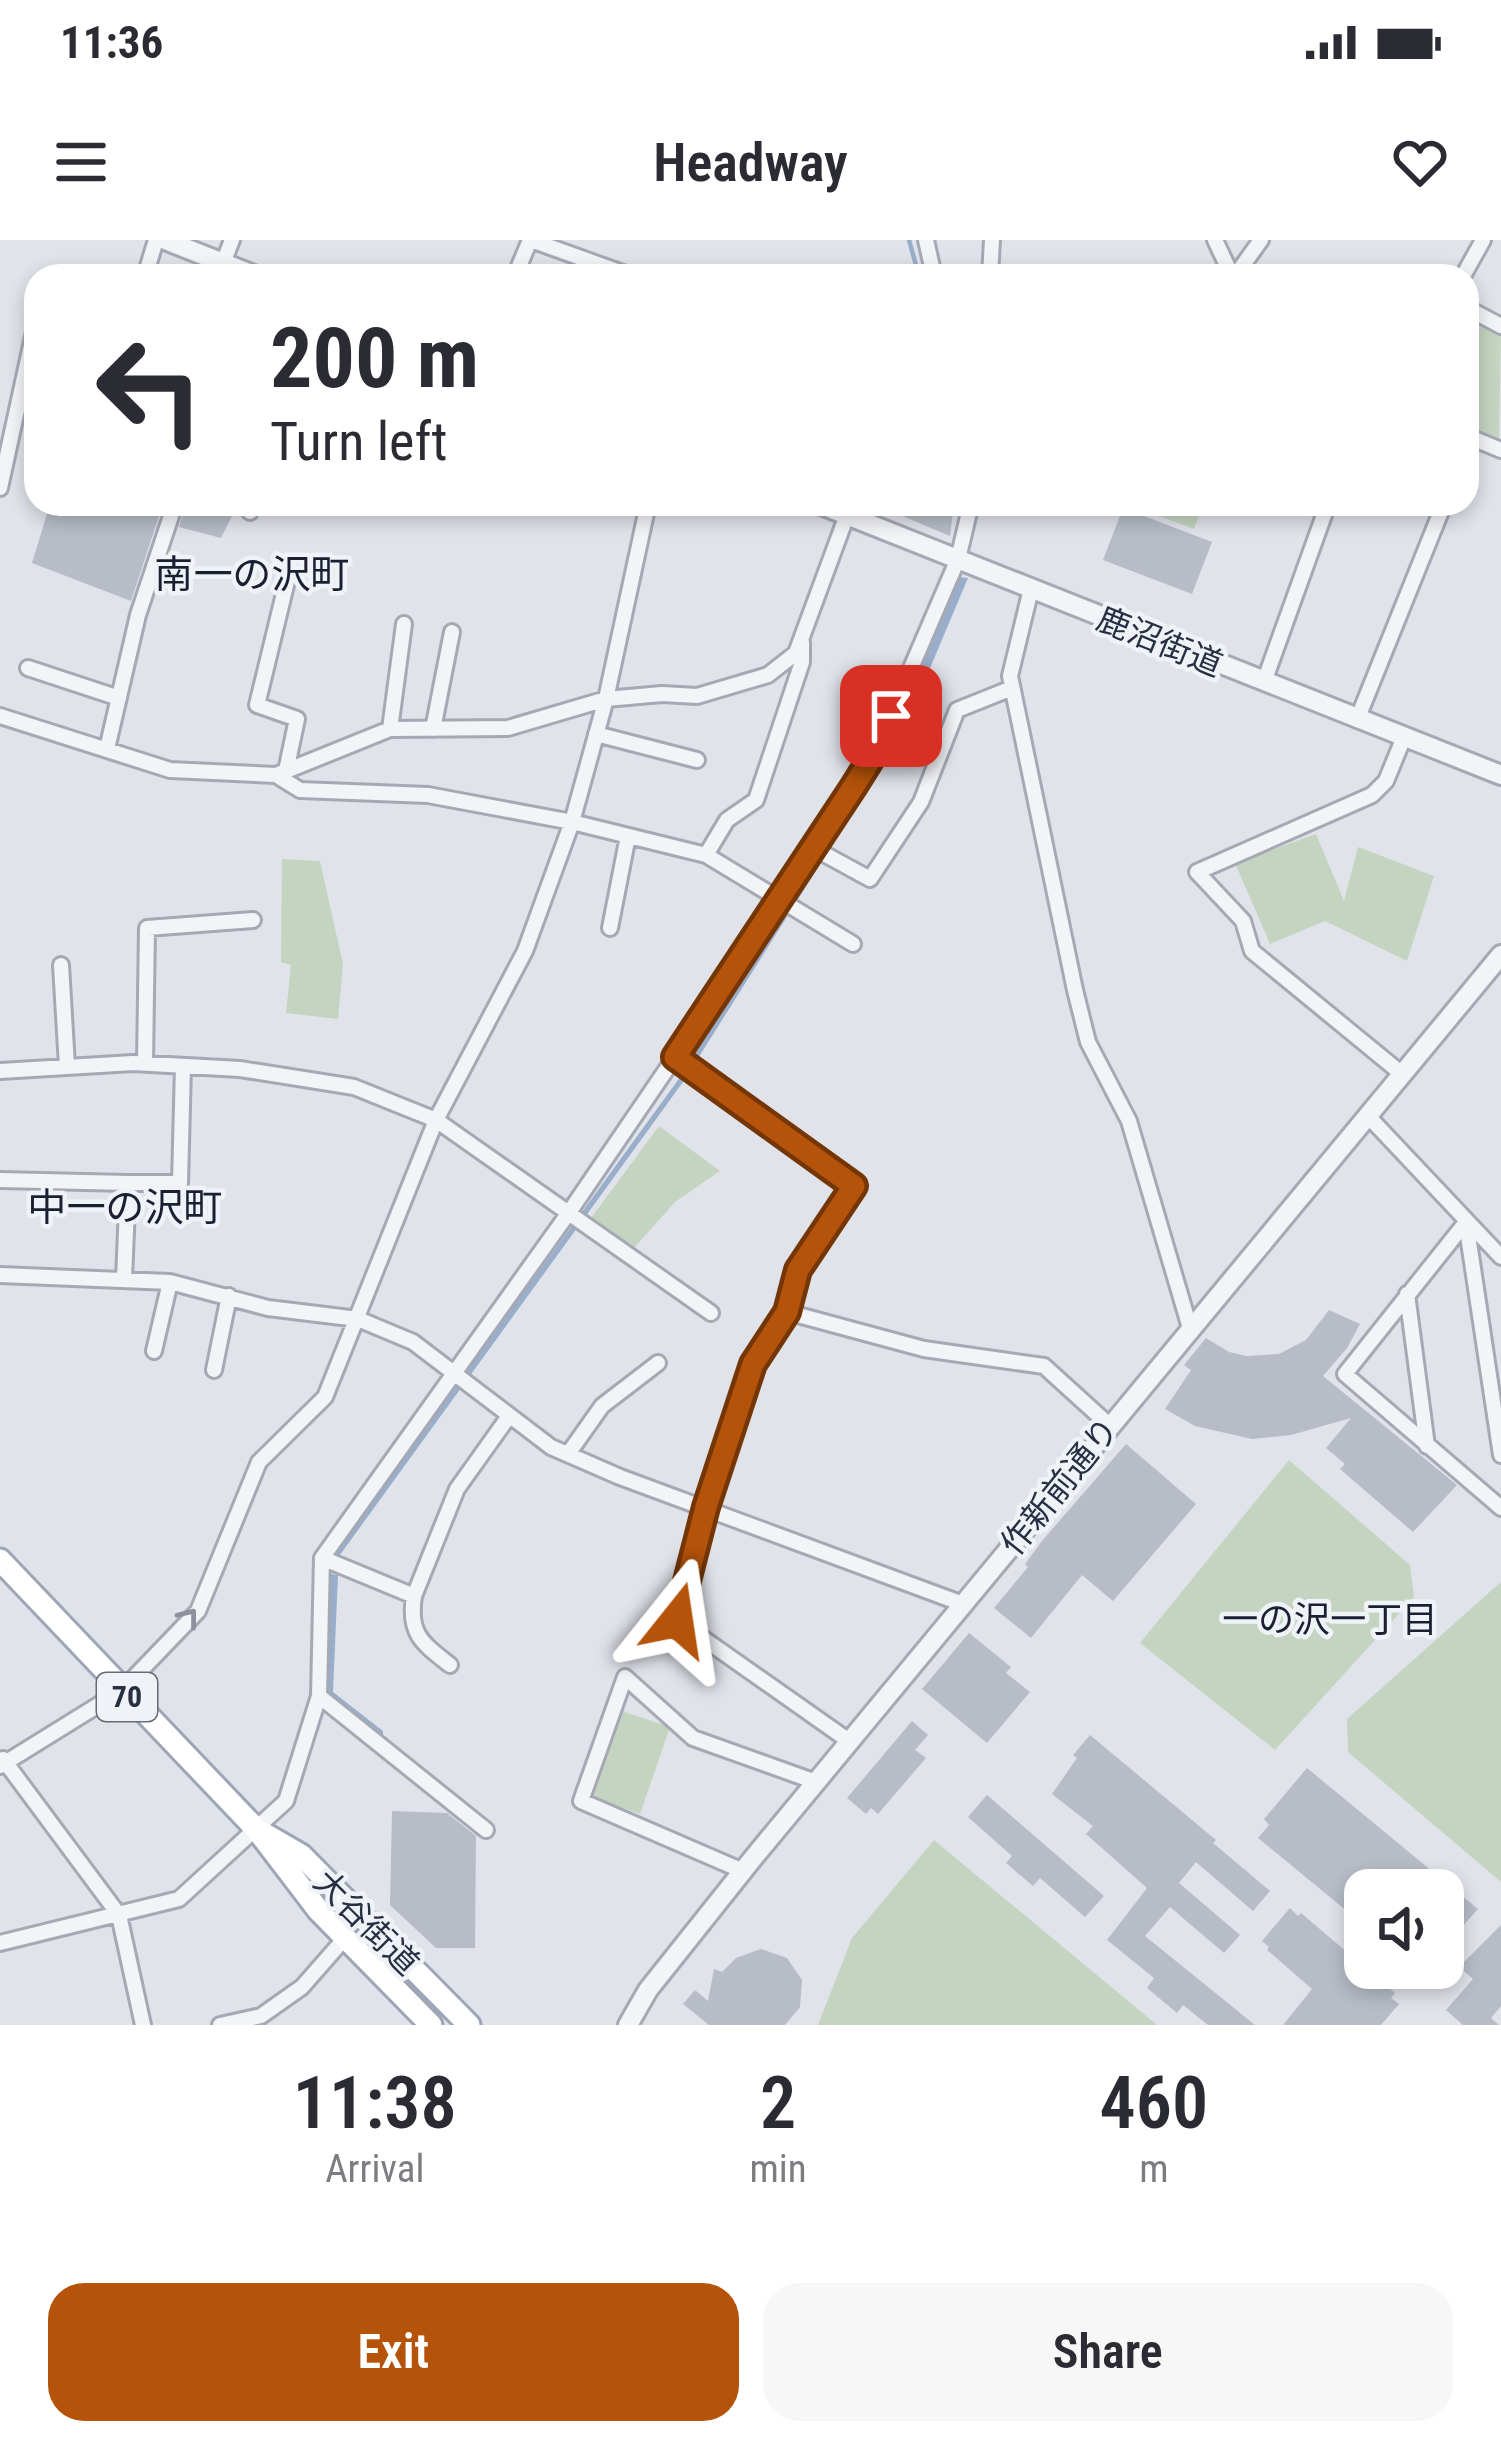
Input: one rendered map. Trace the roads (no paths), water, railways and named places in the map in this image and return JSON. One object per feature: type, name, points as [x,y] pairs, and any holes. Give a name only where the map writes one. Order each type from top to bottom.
[{"type":"main road","name":"大谷街道","points":[[0,1560],[257,1830],[292,1880],[431,2025]]},
{"type":"main road","name":"大谷街道","points":[[257,1830],[301,1856],[469,2025]]},
{"type":"street","points":[[160,240],[223,263],[232,240]]},
{"type":"street","points":[[531,240],[598,264]]},
{"type":"street","points":[[0,488],[24,378]]},
{"type":"street","points":[[107,749],[138,614],[171,516]]},
{"type":"street","points":[[143,2025],[119,1915],[2,1762],[122,1691],[197,1611],[259,1462],[325,1397],[436,1120],[525,951],[572,822],[606,699],[645,516]]},
{"type":"street","points":[[0,716],[170,770],[281,773],[390,730],[508,728],[606,699],[697,696],[768,675],[796,653],[848,516]]},
{"type":"street","name":"鹿沼街道","points":[[850,516],[1501,776]]},
{"type":"street","points":[[0,1943],[179,1899],[286,1801],[319,1696],[322,1558],[570,1211],[782,900],[874,754],[958,559],[967,516]]},
{"type":"street","points":[[1264,682],[1324,516]]},
{"type":"street","points":[[1357,720],[1439,516]]},
{"type":"street","points":[[281,773],[297,719],[257,705],[288,578]]},
{"type":"street","points":[[1031,590],[1010,676],[1088,1042],[1129,1121],[1190,1328]]},
{"type":"street","points":[[390,730],[404,624]]},
{"type":"street","points":[[433,729],[452,632]]},
{"type":"street","points":[[706,855],[727,820],[756,800],[802,662],[802,636]]},
{"type":"street","points":[[28,668],[119,698]]},
{"type":"street","points":[[814,849],[869,879],[921,802],[957,710],[1012,688]]},
{"type":"street","points":[[596,734],[697,760]]},
{"type":"street","points":[[1402,1074],[1252,951],[1243,922],[1197,872],[1372,795],[1386,781],[1404,737]]},
{"type":"street","points":[[281,773],[300,790],[428,795],[572,822],[706,855],[853,944]]},
{"type":"street","points":[[610,928],[628,836]]},
{"type":"street","points":[[145,1064],[147,928],[253,920]]},
{"type":"street","name":"作新前通り","points":[[628,2025],[648,1990],[849,1741],[1501,955]]},
{"type":"street","points":[[61,965],[67,1066]]},
{"type":"street","points":[[675,1057],[854,1186],[798,1270],[787,1312],[753,1364],[706,1507],[677,1620],[849,1741]]},
{"type":"street","points":[[0,1071],[145,1064],[240,1069],[354,1087],[436,1120],[711,1312]]},
{"type":"street","points":[[0,1180],[180,1183],[184,1066]]},
{"type":"street","points":[[1368,1116],[1501,1257]]},
{"type":"street","points":[[124,1279],[128,1183]]},
{"type":"street","points":[[1466,1222],[1345,1374],[1501,1508]]},
{"type":"street","points":[[1466,1222],[1501,1455]]},
{"type":"street","points":[[0,1276],[170,1282],[268,1308],[358,1319],[412,1342],[551,1447],[963,1604]]},
{"type":"street","points":[[154,1351],[170,1282]]},
{"type":"street","points":[[1407,1294],[1427,1446]]},
{"type":"street","points":[[214,1370],[230,1296]]},
{"type":"street","points":[[787,1312],[924,1349],[1044,1366],[1109,1425]]},
{"type":"street","points":[[568,1454],[602,1406],[658,1364]]},
{"type":"street","points":[[450,1665],[421,1642],[411,1618],[414,1596],[457,1489],[509,1416]]},
{"type":"street","points":[[322,1558],[414,1596]]},
{"type":"street","points":[[743,1871],[581,1801],[625,1677],[693,1738],[816,1782]]},
{"type":"street","points":[[319,1696],[486,1830]]},
{"type":"street","points":[[220,2025],[261,2016],[274,2007],[302,1987],[345,1938]]},
{"type":"water","points":[[958,577],[968,578],[898,744],[888,740]]},
{"type":"water","points":[[872,772],[877,774],[683,1082],[337,1559],[332,1556],[678,1080]]},
{"type":"water","points":[[331,1574],[338,1575],[333,1692],[383,1731],[383,1741],[327,1695]]},
{"type":"waterway","points":[[909,240],[916,264]]},
{"type":"waterway","points":[[872,779],[895,736]]},
{"type":"district","name":"南一の沢町","points":[[252,574]]},
{"type":"district","name":"中一の沢町","points":[[125,1207]]},
{"type":"district","name":"一の沢一丁目","points":[[1330,1619]]}]
